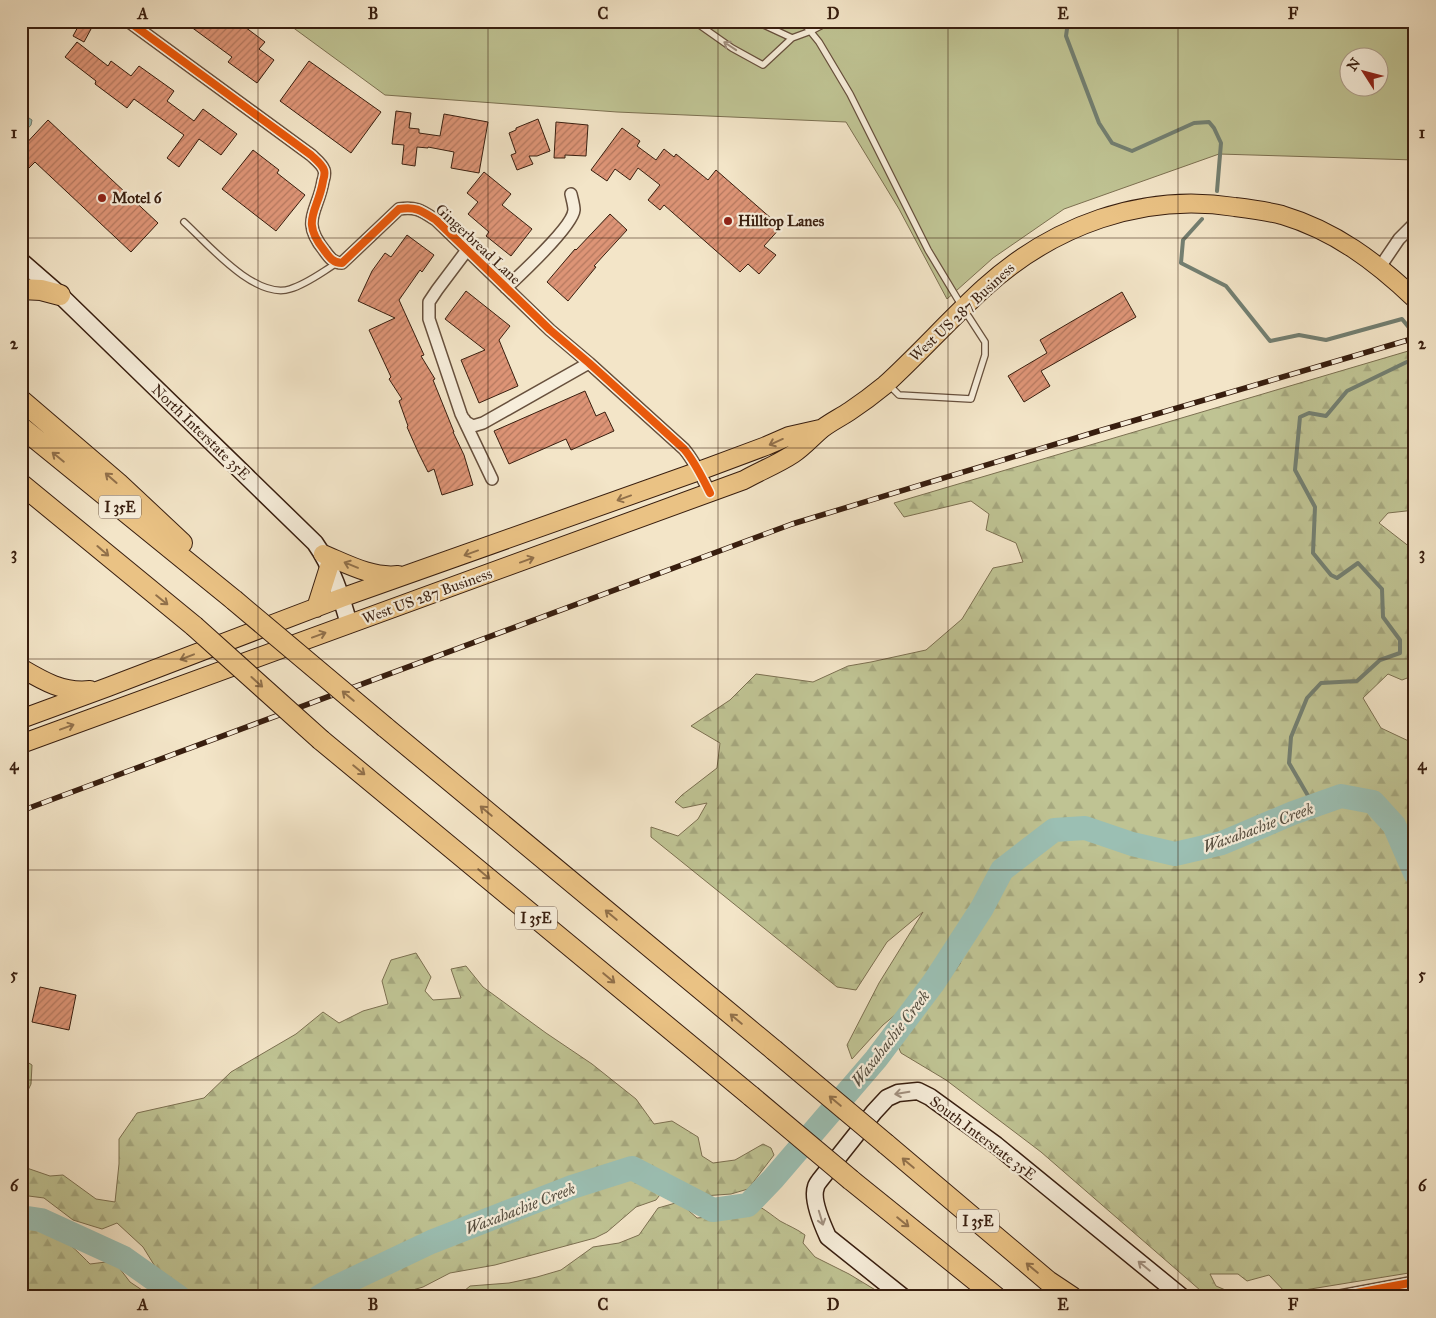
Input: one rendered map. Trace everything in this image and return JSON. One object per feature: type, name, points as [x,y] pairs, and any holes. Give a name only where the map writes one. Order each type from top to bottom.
[{"type":"highway","points":[[21,289],[41,290],[60,295]]},
{"type":"highway","points":[[21,400],[118,483],[178,538],[218,588]]},
{"type":"highway","name":"I 35E","points":[[21,427],[234,600],[1048,1281],[1072,1297]]},
{"type":"highway","name":"I 35E","points":[[21,484],[194,626],[321,740],[851,1180],[996,1297]]},
{"type":"highway","points":[[21,498],[32,507],[76,528]]},
{"type":"main road","name":"West US 287 Business","points":[[21,744],[744,480],[795,453],[823,428],[887,383],[985,287],[1011,266],[1034,249],[1083,224],[1105,217],[1160,205],[1226,205],[1281,215],[1325,232],[1348,244],[1380,267],[1415,299]]},
{"type":"main road","name":"North Interstate 35E","points":[[21,261],[60,295],[302,529],[326,561],[342,598],[349,624]]},
{"type":"main road","name":"West US 287 Business","points":[[21,719],[342,598],[414,574],[699,471],[789,436],[823,428]]},
{"type":"main road","points":[[316,608],[326,561],[387,576],[414,574]]},
{"type":"main road","points":[[21,668],[44,682],[63,688],[78,691],[108,687]]},
{"type":"main road","name":"South Interstate 35E","points":[[903,1297],[828,1237],[822,1223],[815,1189],[874,1112],[887,1098],[898,1093],[918,1091],[930,1096],[996,1145],[1182,1297]]},
{"type":"street","points":[[128,21],[311,155],[324,168],[321,192],[312,216],[311,228],[318,243],[337,263]]},
{"type":"street","points":[[506,288],[570,222],[574,210],[571,194]]},
{"type":"street","name":"Gingerbread Lane","points":[[337,263],[342,263],[399,209],[410,207],[419,209],[436,220],[550,330],[684,449],[691,457],[710,493]]},
{"type":"street","points":[[1380,267],[1399,239],[1415,223]]},
{"type":"street","points":[[467,250],[429,302],[429,319],[461,414],[492,478]]},
{"type":"street","points":[[461,414],[466,422],[473,426],[483,423],[589,363]]},
{"type":"street","points":[[1335,1297],[1415,1282]]},
{"type":"lane","points":[[758,21],[792,38]]},
{"type":"lane","points":[[802,21],[819,42],[850,94],[928,250],[985,342],[985,355],[970,399],[899,395],[887,383]]},
{"type":"lane","points":[[699,22],[732,48],[763,65],[792,38],[830,21]]},
{"type":"lane","points":[[184,222],[240,274],[254,283],[271,289],[288,290],[306,282],[337,263]]},
{"type":"green space","points":[[284,21],[1415,21],[1415,160],[1219,154],[1064,209],[993,258],[947,299],[899,209],[846,122],[617,112],[385,95]]},
{"type":"green space","points":[[1415,349],[1415,510],[1388,513],[1379,523],[1415,551],[1415,675],[1402,680],[1388,674],[1363,698],[1381,728],[1415,744],[1415,1272],[1286,1293],[1269,1275],[1247,1281],[1238,1274],[1210,1274],[1216,1286],[1242,1297],[1208,1297],[1041,1152],[946,1080],[901,1053],[896,1042],[960,964],[974,924],[939,962],[913,1000],[883,1025],[852,1059],[847,1045],[879,983],[923,912],[887,942],[856,990],[837,987],[651,837],[651,827],[678,836],[698,819],[707,803],[683,808],[675,802],[717,768],[720,743],[691,726],[730,700],[756,674],[813,682],[848,666],[926,650],[962,619],[993,568],[1023,562],[1016,543],[986,530],[989,514],[971,501],[904,517],[894,503]]},
{"type":"green space","points":[[416,953],[431,977],[425,991],[433,1000],[461,998],[451,969],[466,966],[483,987],[592,1064],[636,1099],[654,1124],[672,1121],[698,1137],[702,1156],[713,1163],[735,1160],[763,1144],[771,1148],[774,1155],[748,1189],[731,1194],[703,1196],[685,1192],[672,1179],[656,1200],[636,1207],[607,1232],[595,1238],[495,1265],[450,1273],[423,1287],[389,1297],[21,1297],[21,1221],[41,1225],[50,1230],[67,1242],[90,1264],[114,1261],[130,1282],[148,1294],[156,1268],[143,1247],[117,1223],[102,1229],[73,1220],[44,1198],[21,1195],[21,1166],[50,1176],[63,1175],[96,1199],[115,1202],[119,1164],[119,1139],[137,1113],[204,1098],[231,1072],[296,1034],[323,1012],[339,1023],[363,1011],[388,1004],[382,981],[391,960]]},
{"type":"green space","points":[[21,1058],[32,1065],[31,1084],[21,1105]]},
{"type":"green space","points":[[679,1202],[697,1218],[742,1217],[760,1207],[805,1235],[803,1243],[815,1257],[849,1274],[887,1297],[457,1297],[470,1286],[509,1283],[561,1270],[593,1247],[619,1243],[639,1235],[658,1208]]},
{"type":"water","points":[[26,116],[32,120],[31,125],[21,136],[21,120]]},
{"type":"building","points":[[183,21],[237,21],[265,42],[259,49],[274,60],[257,83],[228,62],[232,57]]},
{"type":"building","points":[[80,23],[91,29],[84,42],[73,36]]},
{"type":"building","points":[[77,42],[108,66],[111,61],[131,76],[139,66],[174,91],[167,101],[194,121],[203,109],[237,134],[221,155],[199,139],[179,167],[167,158],[184,135],[134,99],[127,108],[95,84],[96,81],[65,57]]},
{"type":"building","points":[[309,61],[381,112],[351,153],[280,101]]},
{"type":"building","points":[[396,111],[411,113],[409,128],[419,129],[419,133],[440,136],[444,114],[488,122],[479,173],[451,168],[454,152],[428,147],[417,147],[415,166],[402,164],[404,145],[392,144]]},
{"type":"building","points":[[538,119],[550,151],[537,156],[529,156],[533,164],[517,170],[511,155],[516,153],[509,133]]},
{"type":"building","name":"Motel 6","points":[[48,120],[158,223],[131,252],[35,162],[21,176],[21,149]]},
{"type":"building","points":[[556,122],[588,125],[586,156],[565,155],[565,158],[554,158]]},
{"type":"building","points":[[622,128],[640,141],[637,146],[656,160],[664,149],[674,157],[676,154],[708,180],[716,170],[781,227],[764,246],[776,255],[759,274],[748,264],[740,272],[664,205],[660,210],[648,200],[660,185],[638,168],[630,180],[615,169],[607,181],[591,170]]},
{"type":"building","points":[[253,150],[279,170],[277,173],[305,195],[276,231],[222,189]]},
{"type":"building","points":[[484,172],[511,194],[502,205],[532,229],[511,256],[486,236],[489,232],[468,214],[478,202],[467,193]]},
{"type":"building","points":[[610,214],[627,230],[594,266],[596,267],[568,301],[547,282],[575,249]]},
{"type":"building","points":[[407,235],[434,255],[422,272],[420,270],[399,300],[424,355],[421,356],[435,379],[433,380],[464,455],[473,485],[442,495],[434,469],[428,472],[418,452],[407,427],[399,401],[402,399],[389,379],[391,377],[369,330],[395,318],[358,301],[372,271],[385,253],[391,257]]},
{"type":"building","points":[[466,291],[510,326],[499,340],[518,386],[479,403],[461,360],[485,350],[445,319]]},
{"type":"building","points":[[1122,292],[1136,317],[1041,371],[1050,386],[1024,402],[1008,376],[1047,353],[1040,340]]},
{"type":"building","points":[[585,391],[596,416],[605,412],[614,431],[571,450],[566,439],[509,464],[494,431]]},
{"type":"building","points":[[40,987],[76,995],[69,1030],[32,1022]]},
{"type":"waterway","points":[[1068,22],[1066,36],[1099,123],[1112,143],[1132,151],[1194,123],[1209,122],[1221,143],[1217,191]]},
{"type":"waterway","points":[[1202,219],[1183,240],[1181,263],[1226,286],[1270,341],[1299,335],[1326,340],[1402,319],[1415,335]]},
{"type":"waterway","points":[[1314,806],[1289,763],[1291,737],[1307,698],[1321,683],[1357,681],[1380,660],[1400,653],[1400,640],[1383,617],[1382,589],[1358,563],[1337,578],[1331,575],[1313,553],[1315,507],[1295,470],[1300,417],[1309,413],[1326,416],[1347,391],[1415,358]]},
{"type":"waterway","name":"Waxahachie Creek","points":[[319,1297],[431,1242],[572,1187],[632,1168],[713,1210],[748,1205],[773,1179],[876,1059],[934,982],[982,908],[1002,870],[1054,830],[1085,828],[1132,844],[1175,854],[1222,843],[1293,813],[1341,796],[1373,802],[1394,825],[1415,873]]},
{"type":"waterway","name":"Waxahachie Creek","points":[[21,1217],[41,1220],[124,1258],[179,1297]]},
{"type":"railway","points":[[21,811],[792,524],[1415,338]]},
{"type":"cycle path","points":[[128,21],[311,155],[320,164],[324,170],[324,176],[313,216],[313,231],[317,240],[332,259],[342,263],[399,209],[414,209],[427,214],[436,220],[550,330],[684,449],[695,464],[710,493]]},
{"type":"cycle path","points":[[1335,1297],[1415,1282]]},
{"type":"place","name":"Motel 6","points":[[102,198]]},
{"type":"place","name":"Hilltop Lanes","points":[[728,221]]}]
